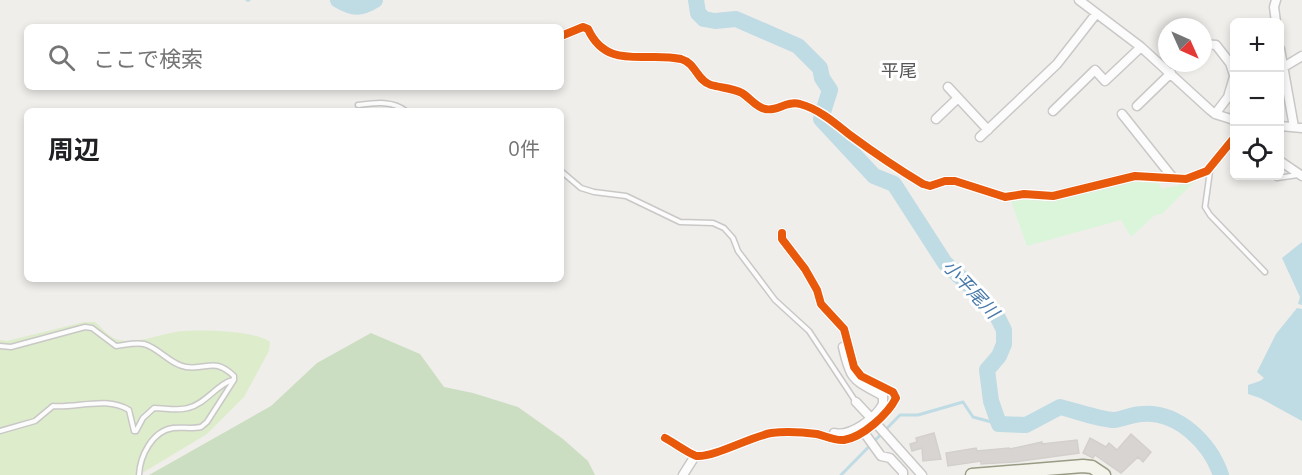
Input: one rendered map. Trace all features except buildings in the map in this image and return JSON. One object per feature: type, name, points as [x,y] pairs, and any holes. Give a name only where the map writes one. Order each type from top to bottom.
[{"type":"street","points":[[1079,0],[1158,59]]},
{"type":"street","points":[[1275,18],[1276,0]]},
{"type":"street","points":[[980,137],[1057,64],[1096,14]]},
{"type":"street","points":[[564,35],[583,27],[588,29],[598,46],[610,53],[681,59],[692,64],[706,83],[742,93],[762,109],[772,110],[799,103],[835,121],[849,134],[914,179],[930,186],[945,181],[955,181],[1005,197],[1024,194],[1053,196],[1135,176],[1186,179],[1198,176],[1210,167],[1230,143]]},
{"type":"street","points":[[1212,45],[1216,45],[1230,63],[1233,72]]},
{"type":"street","points":[[1053,111],[1095,70],[1105,81],[1141,47]]},
{"type":"street","points":[[1284,67],[1302,56]]},
{"type":"street","points":[[1137,106],[1168,72]]},
{"type":"street","points":[[1174,72],[1215,114],[1230,119]]},
{"type":"street","points":[[1283,72],[1298,128]]},
{"type":"street","points":[[948,87],[988,130]]},
{"type":"street","points":[[1215,114],[1228,97],[1230,90]]},
{"type":"street","points":[[936,119],[958,98]]},
{"type":"street","points":[[1122,114],[1173,178]]},
{"type":"street","points":[[1284,164],[1300,176]]},
{"type":"street","points":[[666,438],[695,456],[711,454],[752,437],[772,433],[801,432],[844,440],[864,433],[885,415],[896,398],[893,392],[861,376],[854,367],[844,329],[821,304],[817,290],[782,239],[782,233]]},
{"type":"street","points":[[772,433],[772,429],[796,428],[841,435],[872,418],[883,405],[883,396],[856,381],[849,371],[841,338],[844,329]]},
{"type":"street","points":[[856,402],[922,475]]},
{"type":"street","points":[[864,433],[880,456],[890,458],[903,472],[903,475]]},
{"type":"street","points":[[683,475],[695,456]]},
{"type":"street","points":[[972,475],[1083,466],[1092,467],[1104,475]]},
{"type":"lane","points":[[358,105],[379,102],[402,108]]},
{"type":"lane","points":[[1210,167],[1205,207],[1265,272]]},
{"type":"lane","points":[[564,174],[581,188],[627,196],[680,222],[713,224],[724,228],[733,238],[738,252],[775,300],[809,331],[856,402]]},
{"type":"lane","points":[[1284,177],[1300,176]]},
{"type":"lane","points":[[0,346],[11,347],[86,327],[92,328],[116,346],[143,344],[184,367],[221,365],[234,376],[234,380],[207,422],[201,427],[172,428],[158,434],[148,447],[141,462],[139,475]]},
{"type":"lane","points":[[0,431],[35,421],[53,406],[75,407],[105,402],[114,403],[129,410],[134,431],[136,431],[143,418],[154,408],[187,409],[195,406],[226,382],[234,380]]},
{"type":"green space","points":[[1137,181],[1159,183],[1161,189],[1194,182],[1162,214],[1155,215],[1131,237],[1121,220],[1027,246],[1011,201],[1027,198],[1052,201]]},
{"type":"green space","points":[[84,322],[95,322],[111,336],[123,341],[185,331],[251,335],[270,342],[269,351],[244,397],[207,434],[139,475],[0,475],[0,340],[7,341]]},
{"type":"green space","points":[[371,333],[420,354],[444,387],[518,407],[563,439],[588,461],[595,475],[149,475],[271,406],[317,363]]},
{"type":"water","points":[[1302,242],[1302,305],[1298,304],[1300,297],[1282,258]]},
{"type":"water","points":[[1297,308],[1302,309],[1302,421],[1248,394],[1248,385],[1264,378],[1257,372],[1276,334]]},
{"type":"waterway","name":"小平尾川","points":[[338,0],[357,7],[375,0]]},
{"type":"waterway","name":"小平尾川","points":[[696,0],[698,13],[704,19],[715,21],[736,19],[798,46],[820,68],[822,78],[830,90],[823,112]]},
{"type":"waterway","name":"小平尾川","points":[[821,119],[874,176],[894,184],[945,263],[995,312],[1004,330],[1004,344],[999,356],[987,370],[991,401],[999,424],[1026,425],[1060,407],[1109,420],[1139,414],[1155,414],[1168,418],[1191,431],[1209,452],[1221,475]]},
{"type":"waterway","points":[[841,475],[900,415],[918,415],[963,402],[973,417],[999,424]]},
{"type":"cycle path","points":[[564,35],[583,27],[588,29],[596,42],[617,55],[681,59],[690,64],[706,83],[739,91],[762,108],[774,109],[795,103],[807,106],[895,166],[930,186],[945,181],[955,181],[1005,197],[1024,194],[1053,196],[1135,176],[1186,179],[1207,171],[1230,143]]},
{"type":"cycle path","points":[[665,438],[697,456],[713,453],[771,433],[817,434],[844,440],[874,424],[896,398],[893,392],[861,376],[854,367],[844,329],[821,304],[817,290],[805,269],[782,239],[782,233]]},
{"type":"district","name":"平尾","points":[[899,70]]}]
